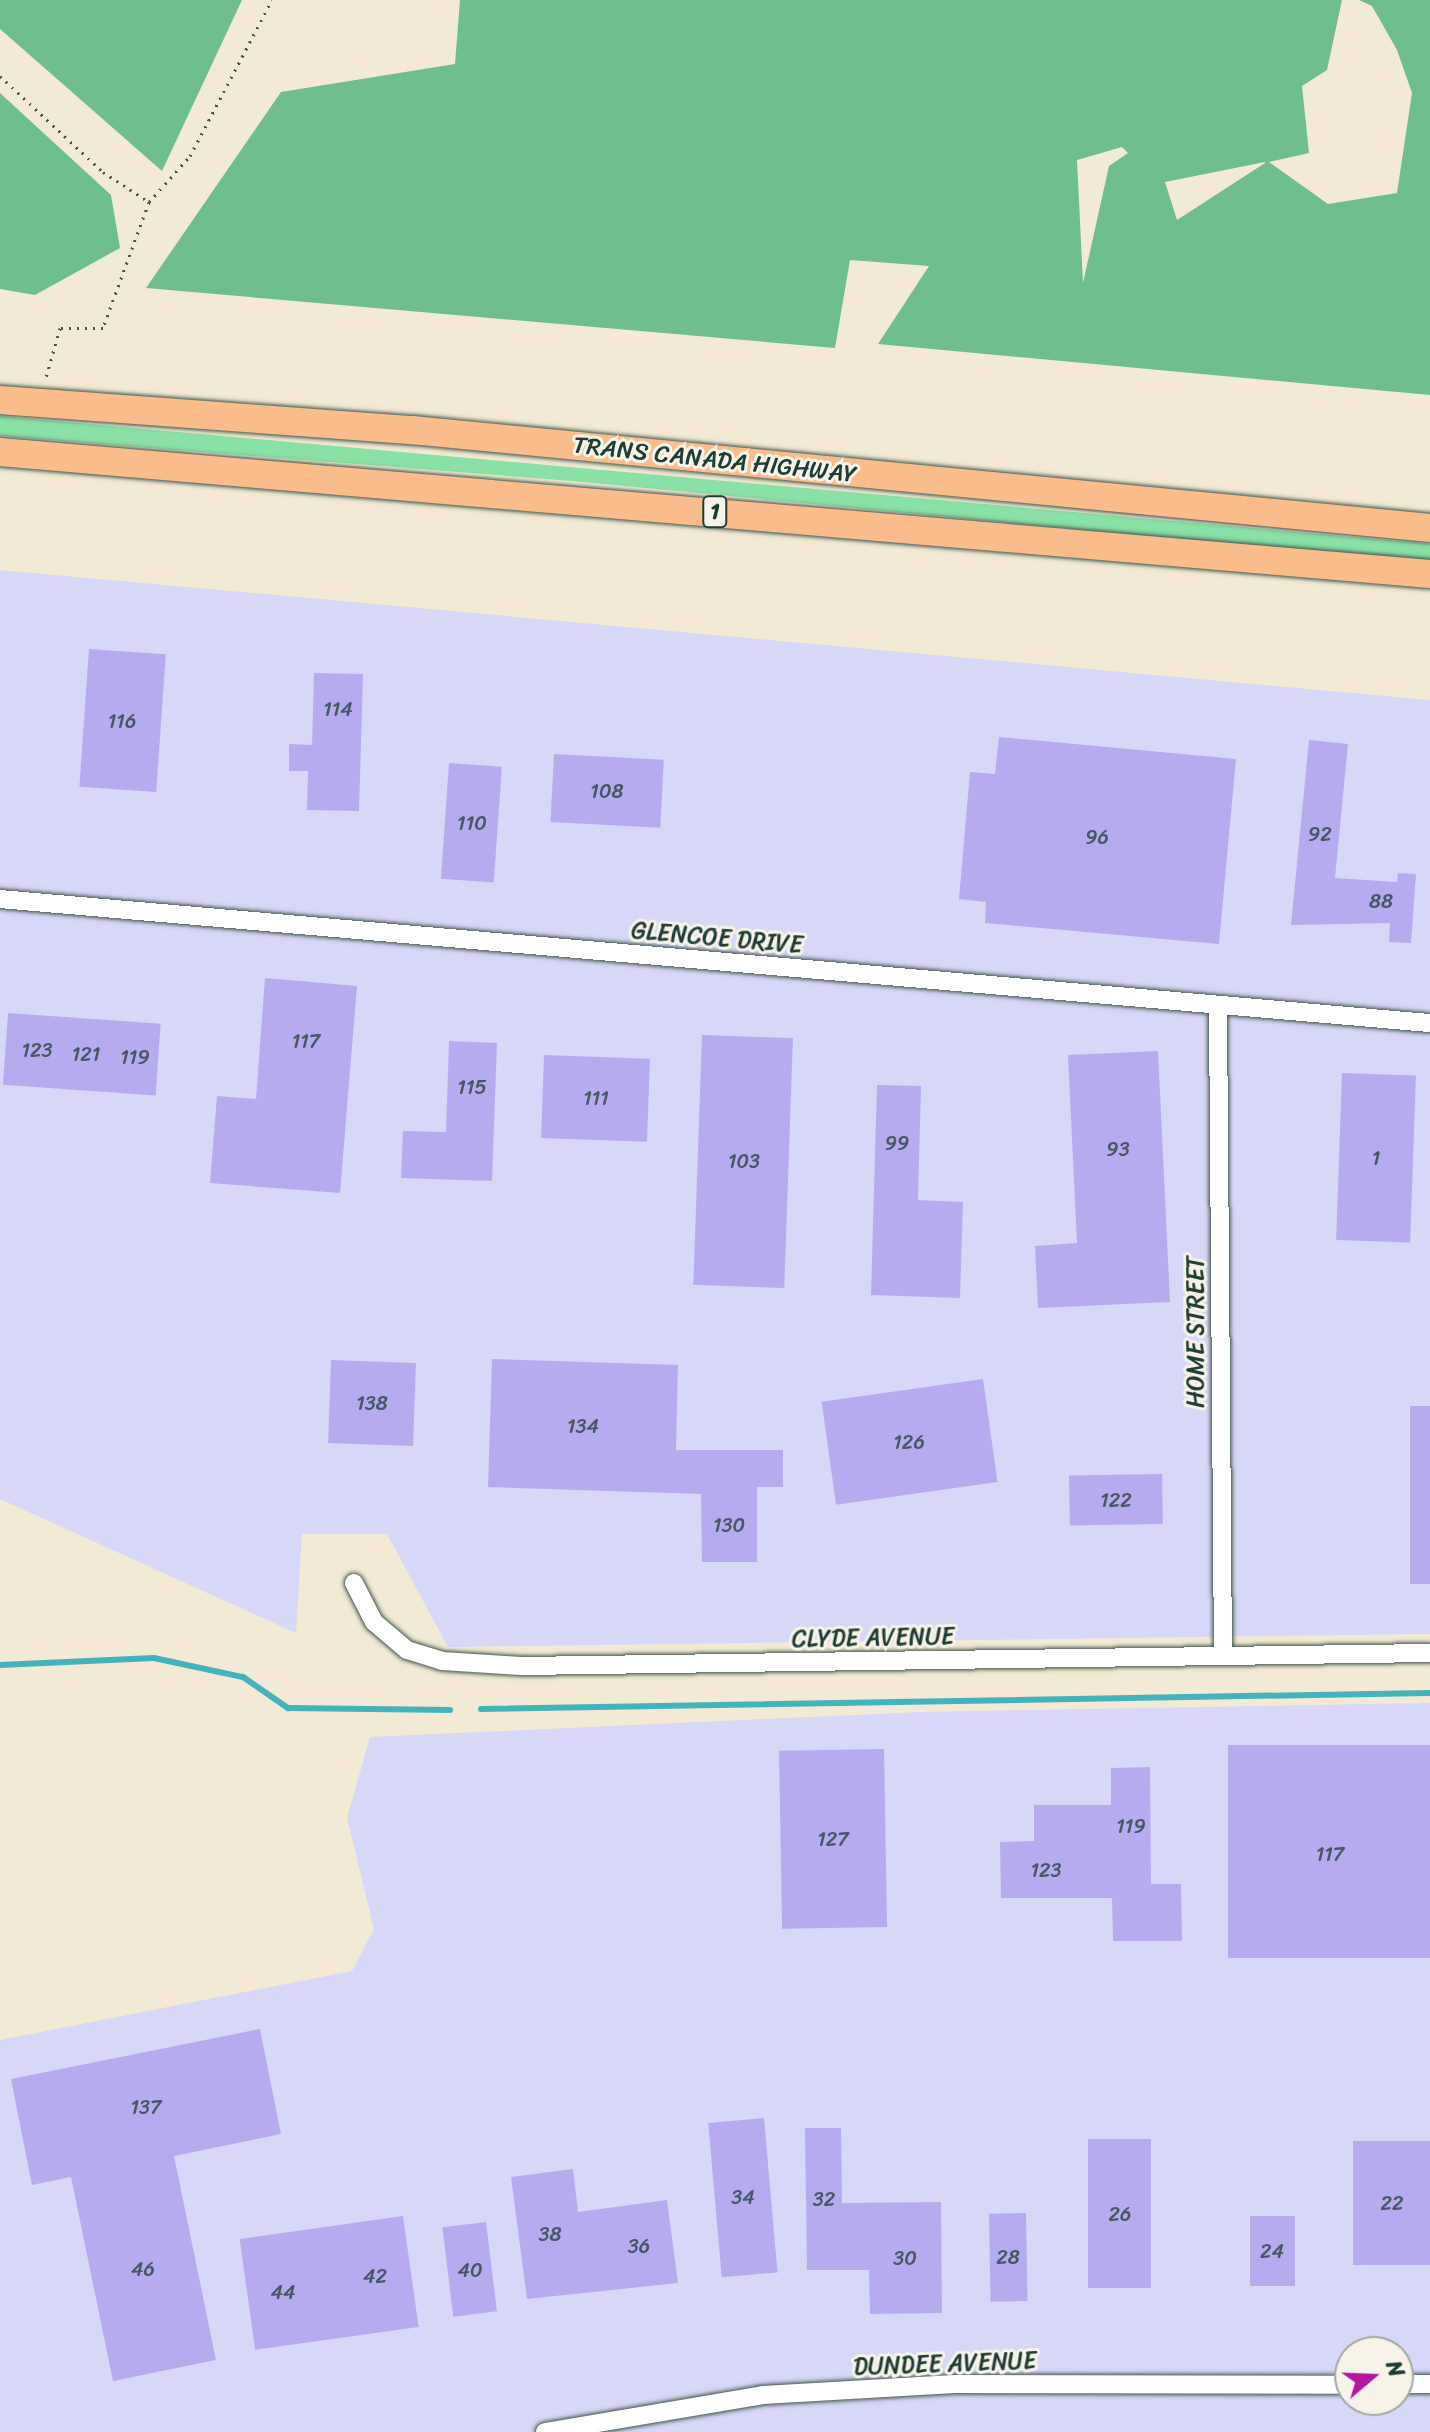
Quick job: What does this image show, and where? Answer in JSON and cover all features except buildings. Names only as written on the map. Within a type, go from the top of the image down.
[{"type":"highway","points":[[0,383],[328,414],[363,427]]},
{"type":"highway","name":"TRANS CANADA HIGHWAY","points":[[0,400],[363,427],[1430,528]]},
{"type":"highway","name":"TRANS CANADA HIGHWAY","points":[[0,452],[1430,574]]},
{"type":"street","name":"GLENCOE DRIVE","points":[[0,899],[1218,1009],[1430,1023]]},
{"type":"street","name":"HOME STREET","points":[[1218,1009],[1223,1655]]},
{"type":"street","name":"CLYDE AVENUE","points":[[354,1583],[394,1642],[456,1662],[623,1668],[1430,1653]]},
{"type":"street","name":"DUNDEE AVENUE","points":[[545,2432],[763,2395],[955,2384],[1334,2385]]},
{"type":"path","points":[[43,386],[60,328],[103,328],[149,202],[190,156],[272,0]]},
{"type":"path","points":[[0,76],[103,172],[149,202]]},
{"type":"shaded area","points":[[0,570],[1430,700],[1430,1634],[448,1647],[387,1534],[302,1534],[296,1633],[0,1499]]},
{"type":"shaded area","points":[[1430,1703],[1430,2432],[0,2432],[0,2040],[352,1971],[374,1929],[347,1818],[370,1737],[921,1712]]},
{"type":"green space","points":[[0,0],[242,0],[162,171],[0,29]]},
{"type":"green space","points":[[460,0],[1342,0],[1327,70],[1302,86],[1309,153],[1269,162],[1328,204],[1397,193],[1412,93],[1397,50],[1372,6],[1359,0],[1430,0],[1430,395],[878,344],[929,266],[850,260],[835,348],[146,288],[281,92],[455,64]],"holes":[[[1122,147],[1128,153],[1109,166],[1083,283],[1077,160]],[[1265,163],[1177,220],[1165,182]]]},
{"type":"green space","points":[[0,93],[111,195],[120,248],[35,295],[0,289]]},
{"type":"green space","points":[[0,416],[1430,544],[1430,563],[572,481],[0,436]]},
{"type":"waterway","points":[[0,1665],[154,1658],[243,1677],[288,1708],[450,1710]]},
{"type":"waterway","points":[[481,1709],[1430,1693]]}]
